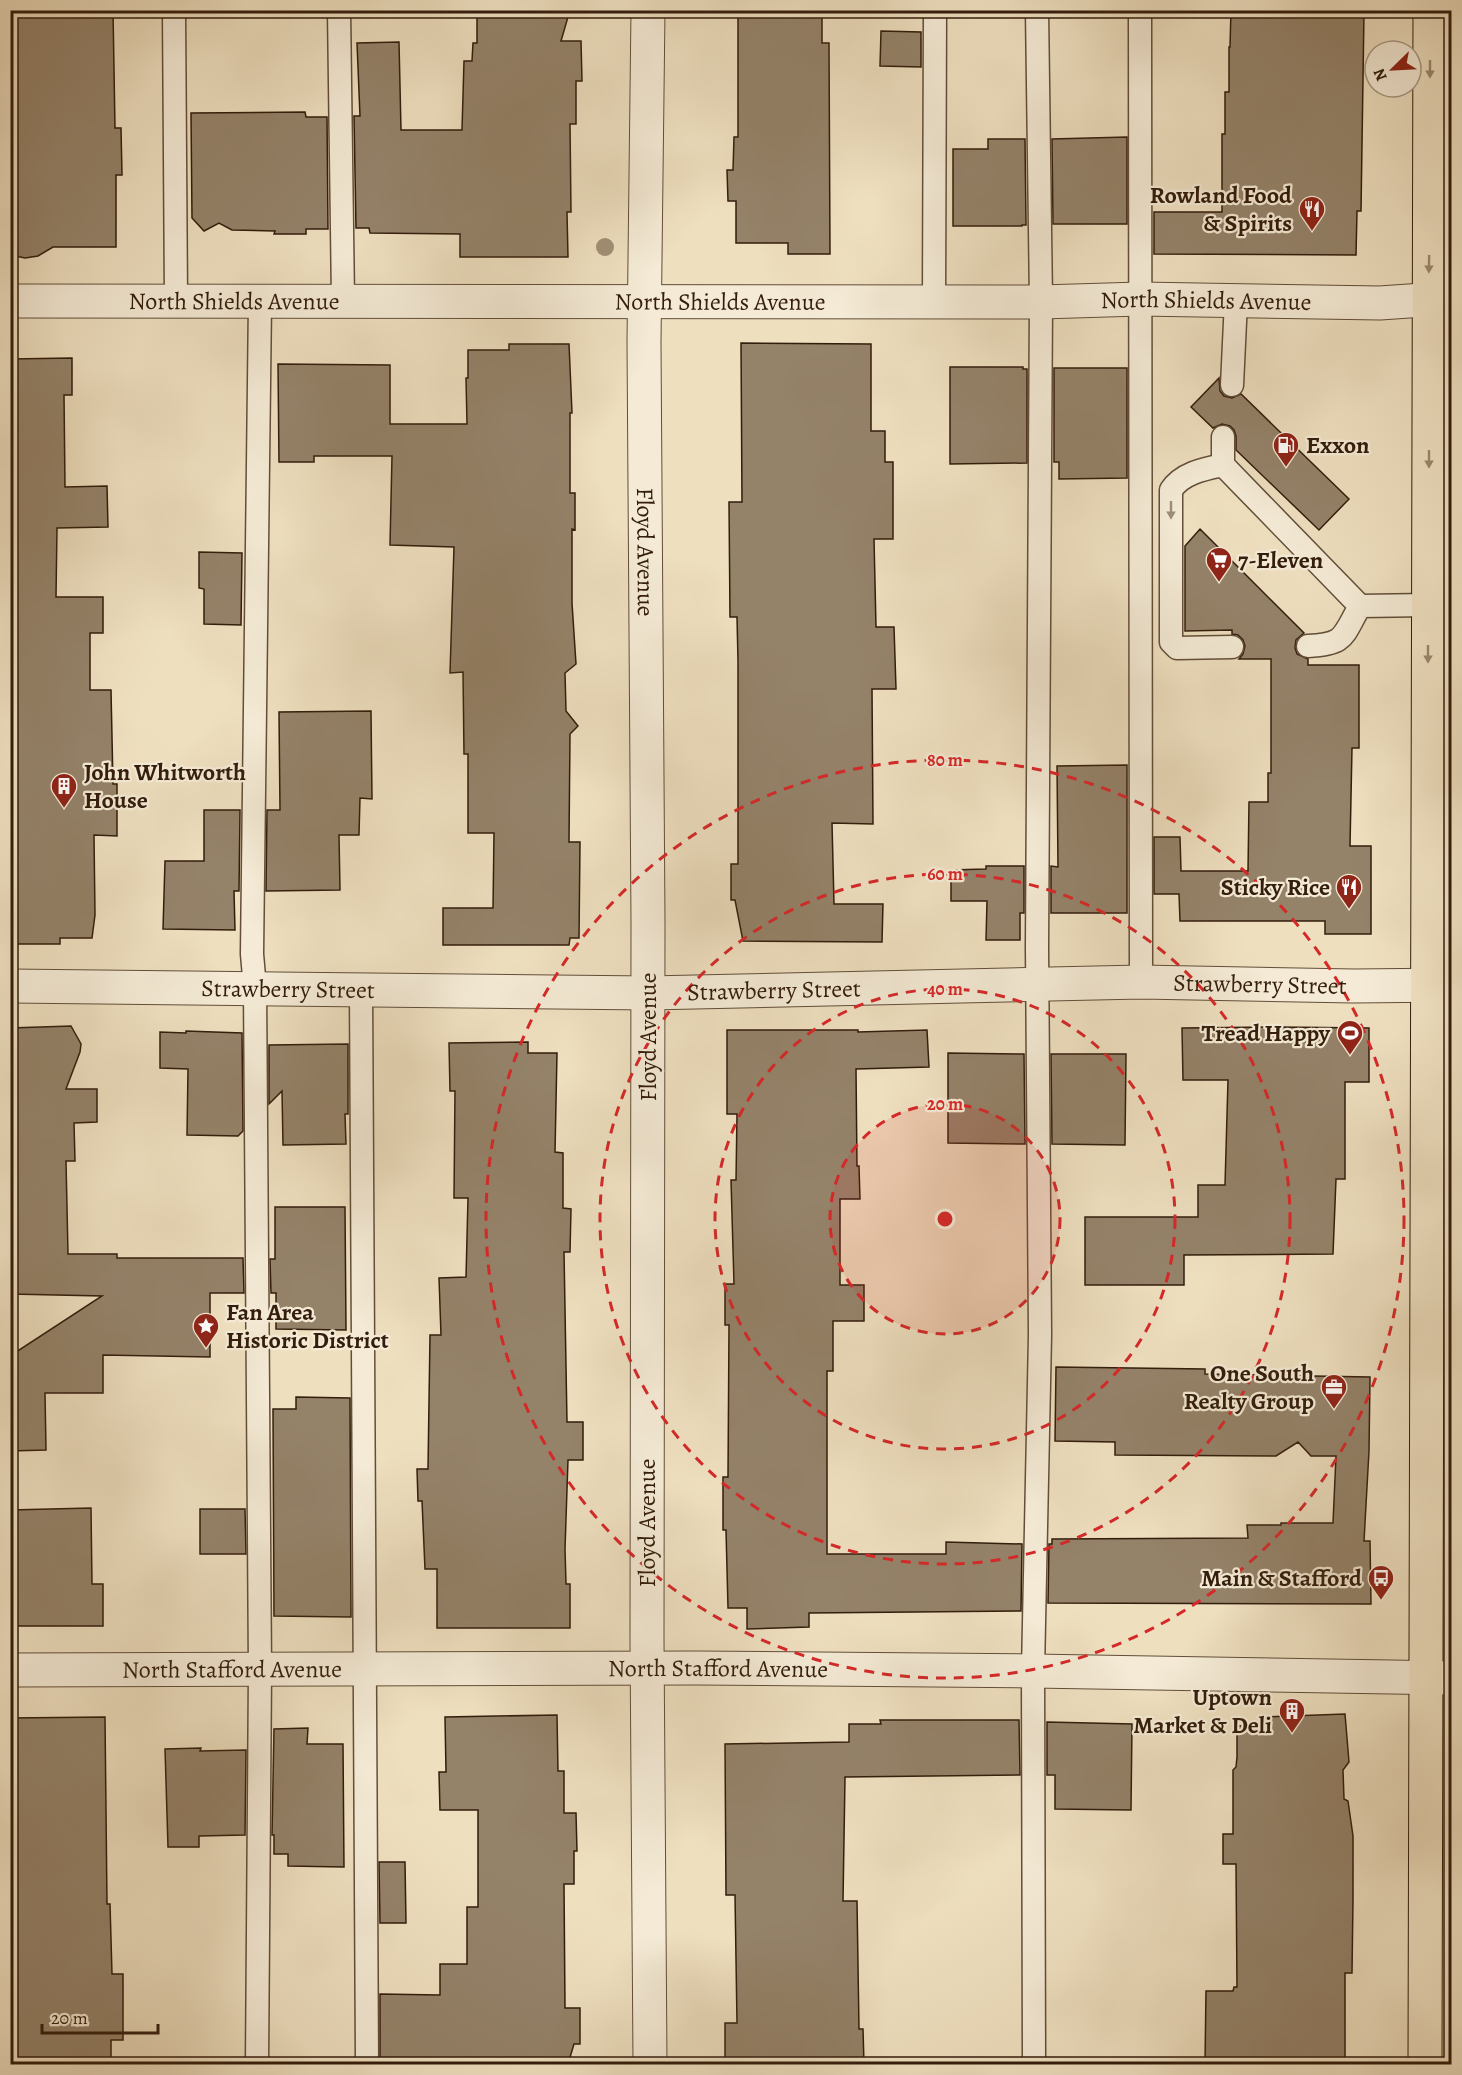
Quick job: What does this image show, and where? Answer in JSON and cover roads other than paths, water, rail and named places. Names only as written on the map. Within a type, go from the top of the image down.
[{"type":"main road","points":[[1425,2064],[1438,1678],[1439,985],[1429,604],[1440,298],[1430,10]]},
{"type":"street","name":"Floyd Avenue","points":[[648,10],[644,302],[649,993],[647,1668],[650,2064]]},
{"type":"street","name":"North Shields Avenue","points":[[10,301],[1041,302],[1140,299],[1380,303],[1440,298]]},
{"type":"street","name":"Strawberry Street","points":[[10,986],[649,993],[1141,982],[1354,986],[1439,985]]},
{"type":"street","name":"North Stafford Avenue","points":[[10,1670],[647,1668],[1033,1671],[1438,1678]]},
{"type":"lane","points":[[174,10],[176,301]]},
{"type":"lane","points":[[339,10],[343,301]]},
{"type":"lane","points":[[934,302],[935,10]]},
{"type":"lane","points":[[1034,2064],[1033,1671],[1040,1335],[1038,986],[1041,302],[1037,10]]},
{"type":"lane","points":[[1140,10],[1141,982]]},
{"type":"lane","points":[[257,2064],[260,1670],[255,988],[252,954],[260,301]]},
{"type":"lane","points":[[1232,385],[1236,301]]},
{"type":"lane","points":[[1223,437],[1223,465],[1360,606],[1429,604]]},
{"type":"lane","points":[[1223,465],[1177,480],[1171,490],[1171,642],[1176,648],[1232,647]]},
{"type":"lane","points":[[1308,646],[1330,645],[1341,639],[1360,606]]},
{"type":"lane","points":[[361,989],[367,2064]]},
{"type":"place","name":"Rowland Food & Spirits","points":[[1312,232]]},
{"type":"place","name":"Exxon","points":[[1286,468]]},
{"type":"place","name":"7-Eleven","points":[[1219,583]]},
{"type":"place","name":"John Whitworth House","points":[[64,809]]},
{"type":"place","name":"Sticky Rice","points":[[1349,910]]},
{"type":"place","name":"Tread Happy","points":[[1350,1056]]},
{"type":"place","name":"Fan Area Historic District","points":[[206,1349]]},
{"type":"place","name":"One South Realty Group","points":[[1334,1410]]},
{"type":"place","name":"Main & Stafford","points":[[1381,1601]]},
{"type":"place","name":"Uptown Market & Deli","points":[[1292,1734]]}]
